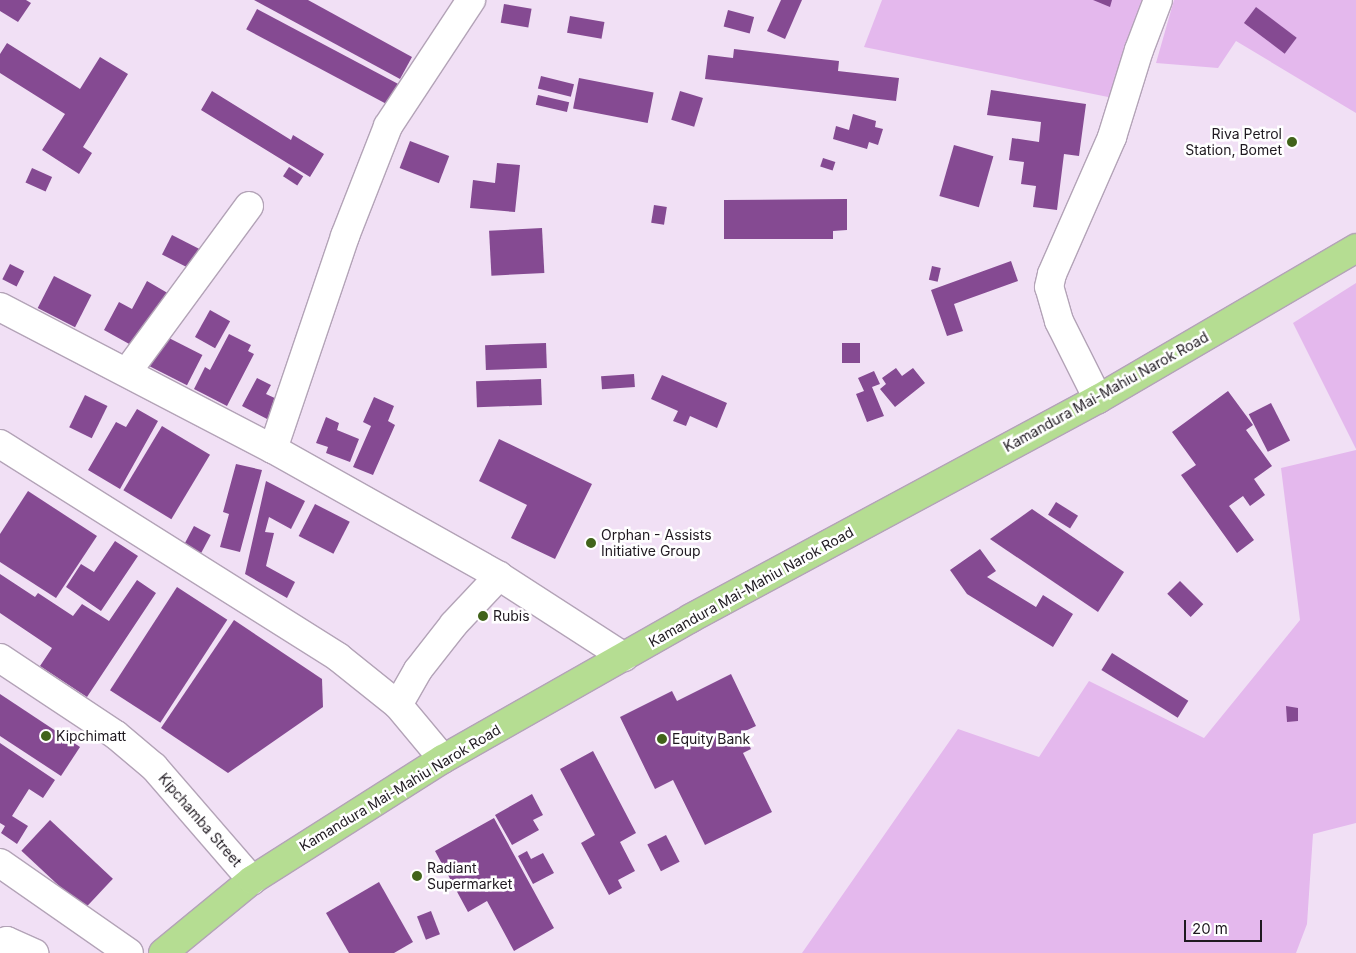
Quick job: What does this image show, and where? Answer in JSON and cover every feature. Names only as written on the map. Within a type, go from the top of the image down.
[{"type":"highway","name":"Kamandura Mai-Mahiu Narok Road","points":[[163,953],[252,880],[443,759],[624,657],[1098,399],[1356,248]]},
{"type":"street","points":[[273,449],[345,236],[388,126],[471,0]]},
{"type":"street","points":[[1098,399],[1059,321],[1050,287],[1052,274],[1112,137],[1139,50],[1158,0]]},
{"type":"street","points":[[127,372],[249,206]]},
{"type":"street","points":[[0,308],[273,449],[499,576],[624,657]]},
{"type":"street","points":[[0,444],[338,657],[398,705],[443,759]]},
{"type":"street","points":[[398,705],[418,670],[454,624],[499,576]]},
{"type":"street","name":"Kipchamba Street","points":[[0,658],[116,736],[154,768],[252,880]]},
{"type":"street","points":[[0,863],[129,953]]},
{"type":"street","points":[[0,943],[7,941],[34,953]]},
{"type":"shaded area","points":[[882,0],[1146,0],[1113,98],[864,47]]},
{"type":"shaded area","points":[[1174,0],[1356,0],[1356,113],[1236,41],[1218,68],[1156,63]]},
{"type":"shaded area","points":[[1356,283],[1356,449],[1293,323]]},
{"type":"shaded area","points":[[1356,450],[1356,823],[1313,834],[1307,924],[1296,953],[802,953],[958,729],[1039,757],[1089,681],[1204,738],[1300,620],[1281,468]]},
{"type":"building","points":[[0,0],[26,0],[31,3],[18,22],[0,11]]},
{"type":"building","points":[[254,0],[308,0],[412,57],[400,79]]},
{"type":"building","points":[[781,0],[802,0],[785,39],[767,31]]},
{"type":"building","points":[[1093,0],[1112,0],[1110,7]]},
{"type":"building","points":[[504,4],[532,9],[528,28],[501,23]]},
{"type":"building","points":[[1256,7],[1297,38],[1285,54],[1244,23]]},
{"type":"building","points":[[257,9],[398,84],[387,104],[246,29]]},
{"type":"building","points":[[728,10],[754,17],[750,33],[724,26]]},
{"type":"building","points":[[570,16],[604,22],[602,39],[567,33]]},
{"type":"building","points":[[7,43],[80,89],[100,57],[128,74],[83,147],[92,153],[79,174],[42,150],[65,114],[0,73],[0,54]]},
{"type":"building","points":[[734,49],[839,61],[838,71],[899,78],[896,101],[705,79],[708,55],[733,58]]},
{"type":"building","points":[[541,76],[574,84],[571,97],[538,89]]},
{"type":"building","points":[[579,78],[654,93],[648,123],[573,108]]},
{"type":"building","points":[[991,90],[1086,104],[1079,156],[1064,154],[1057,210],[1033,207],[1036,186],[1021,184],[1024,162],[1009,160],[1012,138],[1039,142],[1041,122],[987,115]]},
{"type":"building","points":[[212,91],[291,140],[293,135],[324,154],[310,177],[201,110]]},
{"type":"building","points":[[680,91],[703,98],[694,127],[671,120]]},
{"type":"building","points":[[538,95],[569,102],[567,112],[536,105]]},
{"type":"building","points":[[853,114],[876,121],[875,127],[883,129],[878,145],[869,142],[867,149],[833,139],[836,126],[849,130]]},
{"type":"building","points":[[410,141],[449,156],[439,183],[400,168]]},
{"type":"building","points":[[954,145],[993,156],[979,207],[939,196]]},
{"type":"building","points":[[823,158],[835,162],[833,171],[820,167]]},
{"type":"building","points":[[497,163],[520,165],[515,212],[470,208],[473,180],[495,183]]},
{"type":"building","points":[[289,167],[303,176],[297,185],[283,176]]},
{"type":"building","points":[[32,168],[52,177],[46,192],[25,183]]},
{"type":"building","points":[[847,199],[847,230],[833,231],[833,239],[724,239],[724,200]]},
{"type":"building","points":[[654,205],[667,207],[664,225],[651,223]]},
{"type":"building","points":[[542,228],[544,273],[491,276],[489,231]]},
{"type":"building","points":[[172,235],[201,250],[191,270],[162,255]]},
{"type":"building","points":[[1011,261],[1018,281],[954,304],[963,331],[947,336],[931,290]]},
{"type":"building","points":[[10,264],[24,271],[17,286],[2,279]]},
{"type":"building","points":[[932,266],[941,268],[938,282],[929,280]]},
{"type":"building","points":[[54,276],[91,295],[75,327],[38,308]]},
{"type":"building","points":[[147,281],[171,295],[140,350],[104,330],[119,302],[132,309]]},
{"type":"building","points":[[210,310],[230,321],[215,348],[195,337]]},
{"type":"building","points":[[229,334],[251,345],[248,351],[254,354],[227,406],[194,389],[205,367],[210,370]]},
{"type":"building","points":[[165,336],[202,355],[187,385],[150,366]]},
{"type":"building","points":[[546,343],[547,368],[486,370],[485,345]]},
{"type":"building","points":[[842,343],[860,343],[860,363],[842,363]]},
{"type":"building","points":[[896,368],[902,376],[913,368],[925,383],[895,407],[880,389],[886,384],[882,378]]},
{"type":"building","points":[[874,371],[880,384],[872,387],[884,416],[867,422],[856,394],[864,391],[858,378]]},
{"type":"building","points":[[634,374],[635,387],[602,389],[601,376]]},
{"type":"building","points":[[662,375],[727,403],[717,428],[690,416],[686,426],[673,421],[678,411],[651,399]]},
{"type":"building","points":[[257,378],[271,385],[266,394],[279,400],[269,420],[242,406]]},
{"type":"building","points":[[541,379],[542,405],[477,407],[476,381]]},
{"type":"building","points":[[1228,391],[1253,425],[1246,430],[1272,466],[1254,479],[1265,495],[1250,506],[1243,496],[1229,506],[1254,540],[1237,553],[1181,475],[1196,465],[1172,432]]},
{"type":"building","points":[[85,395],[107,406],[92,438],[69,427]]},
{"type":"building","points":[[374,397],[394,406],[388,421],[395,425],[373,475],[353,467],[371,426],[363,422]]},
{"type":"building","points":[[1271,403],[1290,440],[1268,452],[1249,414]]},
{"type":"building","points":[[137,409],[158,421],[120,489],[88,470],[116,422],[126,427]]},
{"type":"building","points":[[326,417],[339,423],[337,430],[359,439],[350,462],[326,453],[328,447],[316,443]]},
{"type":"building","points":[[162,426],[210,455],[171,519],[123,490]]},
{"type":"building","points":[[499,439],[592,484],[555,559],[511,538],[527,505],[479,481]]},
{"type":"building","points":[[236,464],[262,470],[240,552],[220,547],[229,514],[223,512]]},
{"type":"building","points":[[266,481],[305,501],[291,529],[269,517],[265,532],[274,533],[266,566],[295,582],[287,598],[245,574]]},
{"type":"building","points":[[28,491],[97,536],[56,598],[0,562],[0,534]]},
{"type":"building","points":[[1056,502],[1078,516],[1070,528],[1048,515]]},
{"type":"building","points":[[315,504],[350,522],[333,554],[299,536]]},
{"type":"building","points":[[1032,509],[1124,572],[1098,612],[990,539]]},
{"type":"building","points":[[194,526],[211,535],[201,553],[184,545]]},
{"type":"building","points":[[115,541],[138,556],[101,611],[66,587],[81,564],[94,572]]},
{"type":"building","points":[[980,549],[996,571],[987,577],[1036,607],[1043,595],[1073,614],[1053,647],[967,594],[950,570]]},
{"type":"building","points":[[0,574],[35,597],[38,593],[73,616],[82,604],[109,621],[137,580],[156,593],[87,697],[40,666],[52,648],[0,613]]},
{"type":"building","points":[[1180,581],[1203,604],[1191,617],[1167,594]]},
{"type":"building","points":[[177,587],[227,620],[160,723],[110,690]]},
{"type":"building","points":[[234,620],[322,679],[323,707],[228,773],[161,728]]},
{"type":"building","points":[[1112,653],[1188,701],[1178,718],[1101,670]]},
{"type":"building","points":[[731,674],[756,726],[743,732],[751,749],[743,753],[772,812],[705,845],[673,780],[655,789],[620,717],[672,691],[677,701]]},
{"type":"building","points":[[0,694],[80,747],[61,776],[0,736]]},
{"type":"building","points":[[1286,706],[1298,708],[1298,721],[1287,722]]},
{"type":"building","points":[[0,743],[55,780],[43,798],[29,789],[12,816],[28,826],[17,844],[1,833],[5,826],[0,823]]},
{"type":"building","points":[[593,751],[636,833],[620,842],[635,871],[618,880],[622,888],[609,895],[581,843],[595,835],[560,769]]},
{"type":"building","points":[[532,794],[543,815],[533,820],[539,830],[512,845],[495,815]]},
{"type":"building","points":[[494,818],[554,928],[514,951],[487,901],[468,912],[435,851]]},
{"type":"building","points":[[50,820],[113,879],[84,909],[21,851]]},
{"type":"building","points":[[666,835],[680,862],[661,871],[647,845]]},
{"type":"building","points":[[527,851],[531,859],[543,853],[554,873],[533,884],[518,856]]},
{"type":"building","points":[[379,882],[413,942],[394,953],[349,953],[326,913]]},
{"type":"building","points":[[431,911],[440,934],[426,940],[417,916]]},
{"type":"place","name":"Riva Petrol Station, Bomet","points":[[1292,142]]},
{"type":"place","name":"Orphan - Assists Initiative Group","points":[[591,543]]},
{"type":"place","name":"Rubis","points":[[483,616]]},
{"type":"place","name":"Kipchimatt","points":[[46,736]]},
{"type":"place","name":"Equity Bank","points":[[662,739]]},
{"type":"place","name":"Radiant Supermarket","points":[[417,876]]}]
